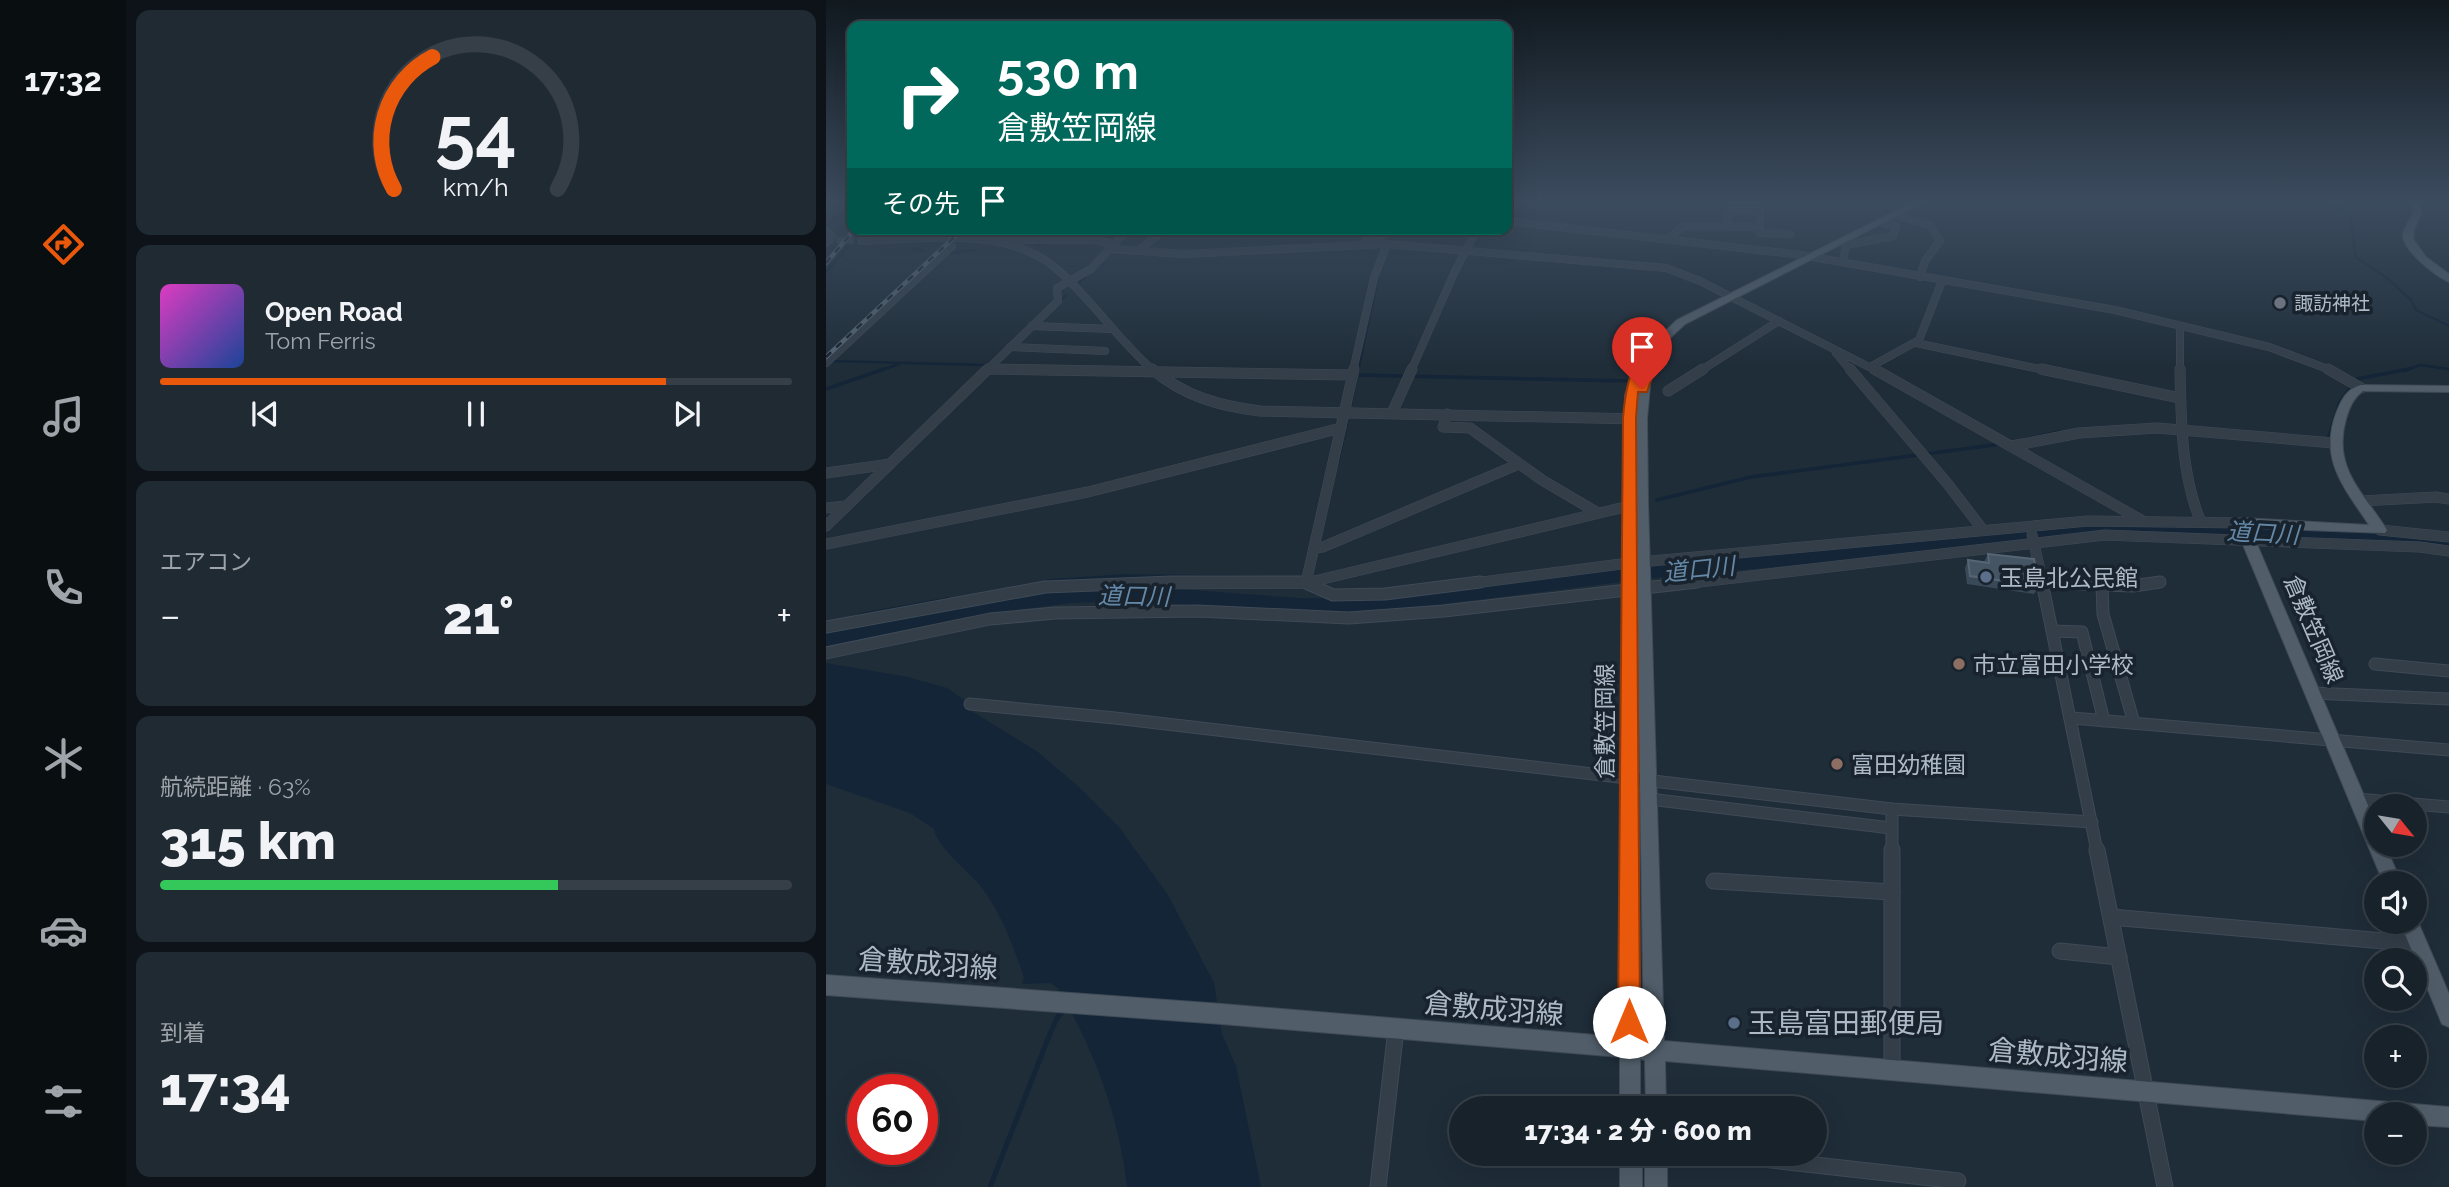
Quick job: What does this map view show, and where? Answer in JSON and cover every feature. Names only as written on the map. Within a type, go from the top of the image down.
[{"type":"main road","name":"倉敷笠岡線","points":[[1636,563],[1629,506],[1635,419],[1644,381],[1658,342],[1681,322],[1809,256]]},
{"type":"main road","points":[[2421,256],[2448,279]]},
{"type":"main road","points":[[2380,530],[2343,474],[2334,443],[2335,432],[2350,395],[2356,384],[2449,389]]},
{"type":"main road","name":"倉敷笠岡線","points":[[1630,1096],[1629,1049],[1639,780],[1635,419]]},
{"type":"main road","points":[[2245,531],[2380,530]]},
{"type":"main road","name":"倉敷笠岡線","points":[[2245,531],[2387,871]]},
{"type":"main road","name":"倉敷笠岡線","points":[[1639,780],[1648,799],[1656,1096]]},
{"type":"main road","points":[[2414,934],[2449,1017]]},
{"type":"main road","name":"倉敷成羽線","points":[[826,985],[1223,1014],[2449,1117]]},
{"type":"main road","points":[[1631,1166],[1631,1187]]},
{"type":"main road","points":[[1656,1166],[1656,1187]]},
{"type":"street","points":[[828,361],[941,256]]},
{"type":"street","points":[[1025,256],[1054,266]]},
{"type":"street","points":[[1038,256],[1054,266],[1154,372],[1179,391],[1219,405],[1260,411],[1635,419]]},
{"type":"street","points":[[1050,256],[1054,259],[1054,266]]},
{"type":"street","points":[[826,526],[1034,326],[1058,300],[1055,293],[1057,288],[1091,269],[1103,256]]},
{"type":"street","points":[[1306,581],[1317,548],[1374,278],[1382,256]]},
{"type":"street","points":[[1392,413],[1463,256]]},
{"type":"street","points":[[1545,256],[1658,267],[1687,275],[1832,349],[1872,366],[2143,521]]},
{"type":"street","points":[[1813,256],[2115,310],[2180,328],[2269,347],[2336,372],[2356,384]]},
{"type":"street","points":[[1843,261],[1844,256]]},
{"type":"street","points":[[1920,276],[1928,256]]},
{"type":"street","points":[[1916,343],[1942,281]]},
{"type":"street","points":[[1668,391],[1779,321]]},
{"type":"street","points":[[1034,326],[1112,329]]},
{"type":"street","points":[[2180,328],[2182,429],[2193,507],[2201,522]]},
{"type":"street","points":[[1872,366],[1916,343],[2180,398]]},
{"type":"street","points":[[1013,347],[1105,351]]},
{"type":"street","points":[[1832,349],[1923,454],[1983,530]]},
{"type":"street","points":[[992,369],[1353,375]]},
{"type":"street","points":[[1447,414],[1444,427],[1470,428],[1521,465],[1602,512]]},
{"type":"street","points":[[826,544],[1088,492],[1341,427]]},
{"type":"street","points":[[2012,446],[2079,433],[2147,428],[2334,443]]},
{"type":"street","points":[[826,473],[890,464]]},
{"type":"street","points":[[1317,548],[1521,465]]},
{"type":"street","points":[[2361,501],[2436,497],[2449,499]]},
{"type":"street","points":[[826,508],[846,506]]},
{"type":"street","points":[[826,627],[1045,587],[1171,582],[1306,581],[1629,506]]},
{"type":"street","points":[[1306,581],[1333,595],[1385,594],[1636,563],[2088,521],[2201,522],[2245,531],[2449,551]]},
{"type":"street","points":[[2030,527],[2072,718],[2119,957],[2150,1092],[2165,1187]]},
{"type":"street","points":[[2380,530],[2449,537]]},
{"type":"street","points":[[826,653],[990,618],[1042,614],[1197,611],[1349,618],[1444,611],[2034,541],[2105,535],[2245,531]]},
{"type":"street","points":[[2042,582],[2102,585],[2160,582]]},
{"type":"street","points":[[2102,585],[2104,614],[2133,723]]},
{"type":"street","points":[[2053,631],[2081,632],[2104,721]]},
{"type":"street","points":[[2375,664],[2449,671]]},
{"type":"street","points":[[2312,693],[2449,699]]},
{"type":"street","points":[[970,704],[1469,758],[1892,808],[2092,822]]},
{"type":"street","points":[[2072,718],[2449,750]]},
{"type":"street","points":[[1648,799],[1891,828]]},
{"type":"street","points":[[2357,799],[2449,807]]},
{"type":"street","points":[[1892,808],[1892,1071]]},
{"type":"street","points":[[1714,881],[1892,892]]},
{"type":"street","points":[[2111,917],[2418,944]]},
{"type":"street","points":[[2060,951],[2119,957]]},
{"type":"street","points":[[1378,1187],[1396,1029]]},
{"type":"street","points":[[1824,1166],[1958,1181]]},
{"type":"water","points":[[826,663],[908,677],[947,688],[970,704],[970,710],[1038,752],[1119,827],[1168,895],[1214,983],[1222,1034],[1236,1066],[1261,1187],[1127,1187],[1118,1134],[1103,1084],[1083,1035],[1058,988],[1050,983],[1022,984],[1024,978],[996,909],[982,888],[941,844],[934,829],[910,813],[826,784]]},
{"type":"building","points":[[1988,554],[2034,559],[2039,586],[1970,576],[1968,560],[1989,563]]},
{"type":"waterway","points":[[826,272],[840,256]]},
{"type":"waterway","points":[[2356,256],[2388,279],[2411,300],[2416,310],[2449,326]]},
{"type":"waterway","points":[[1080,282],[1089,273]]},
{"type":"waterway","points":[[1358,371],[1379,273]]},
{"type":"waterway","points":[[1059,302],[1066,295]]},
{"type":"waterway","points":[[829,361],[985,365]]},
{"type":"waterway","points":[[879,371],[899,364]]},
{"type":"waterway","points":[[2404,371],[2420,365],[2449,369]]},
{"type":"waterway","points":[[826,389],[884,369]]},
{"type":"waterway","points":[[1351,403],[1358,369]]},
{"type":"waterway","points":[[2328,439],[2340,402],[2357,379],[2409,369]]},
{"type":"waterway","points":[[1357,375],[1630,381]]},
{"type":"waterway","points":[[1338,461],[1347,421]]},
{"type":"waterway","points":[[2026,439],[2059,432]]},
{"type":"waterway","points":[[1657,500],[1751,477],[2001,444]]},
{"type":"waterway","name":"道口川","points":[[826,639],[965,609],[1035,599],[1138,594],[1298,606],[1362,606],[1653,571],[2004,539],[2059,530],[2230,531],[2449,544]]},
{"type":"waterway","points":[[1048,581],[1122,576],[1257,577]]},
{"type":"waterway","points":[[859,615],[948,599]]},
{"type":"waterway","points":[[990,1187],[1049,1036],[1057,1018],[1065,1009]]},
{"type":"railway","points":[[826,263],[832,256]]},
{"type":"railway","points":[[826,357],[934,256]]},
{"type":"place","name":"諏訪神社","points":[[2280,303]]},
{"type":"place","name":"玉島北公民館","points":[[1986,577]]},
{"type":"place","name":"市立富田小学校","points":[[1959,664]]},
{"type":"place","name":"富田幼稚園","points":[[1837,764]]},
{"type":"place","name":"玉島富田郵便局","points":[[1734,1023]]},
{"type":"route","points":[[1629,1022],[1630,418],[1631,395],[1638,372],[1646,355],[1658,342],[1642,389]]}]
